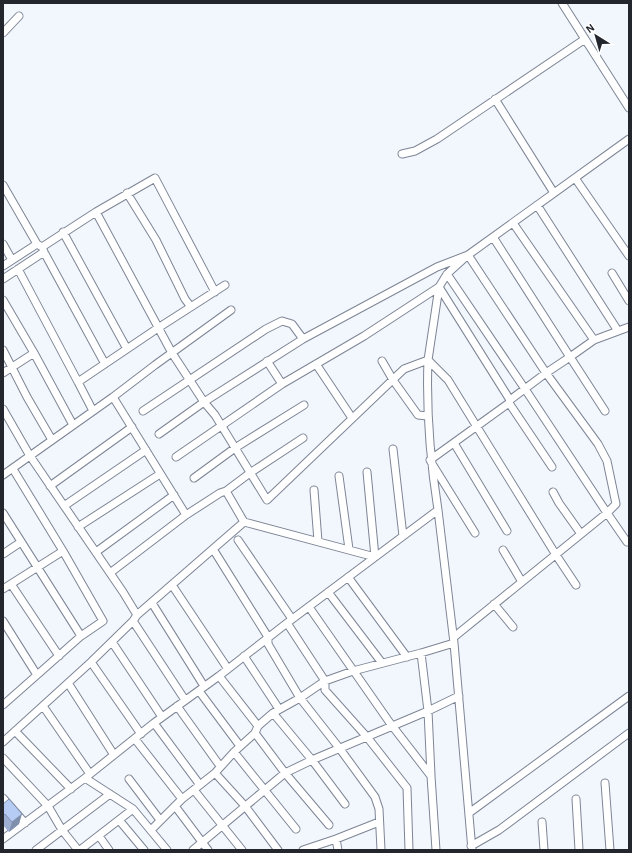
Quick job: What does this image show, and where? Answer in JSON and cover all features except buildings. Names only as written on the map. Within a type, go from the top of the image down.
[{"type":"street","points":[[562,3],[629,108]]},
{"type":"street","points":[[3,34],[19,16]]},
{"type":"street","points":[[402,154],[415,151],[437,138],[585,39]]},
{"type":"street","points":[[495,99],[554,193]]},
{"type":"street","points":[[629,139],[468,255],[447,274],[439,287],[428,360],[427,416],[430,460],[438,510],[460,696],[472,848],[499,830],[629,733]]},
{"type":"street","points":[[3,279],[18,269],[41,248],[63,232],[127,193],[155,178],[215,292]]},
{"type":"street","points":[[575,178],[629,256]]},
{"type":"street","points":[[3,185],[41,248],[105,364]]},
{"type":"street","points":[[127,193],[156,240],[185,299],[191,307]]},
{"type":"street","points":[[537,205],[618,331]]},
{"type":"street","points":[[96,212],[172,353],[204,402],[215,415],[220,426],[267,500],[404,369],[428,360]]},
{"type":"street","points":[[513,223],[594,340]]},
{"type":"street","points":[[63,232],[127,349]]},
{"type":"street","points":[[493,237],[605,411]]},
{"type":"street","points":[[3,244],[12,260]]},
{"type":"street","points":[[3,266],[12,260],[41,248]]},
{"type":"street","points":[[159,434],[204,402],[303,339],[438,267],[468,255]]},
{"type":"street","points":[[151,830],[182,799],[216,773],[220,766],[276,711],[300,698],[325,681],[353,671],[421,654],[454,640],[494,604],[556,555],[616,504],[607,461],[598,444],[546,372],[468,255]]},
{"type":"street","points":[[18,269],[93,411]]},
{"type":"street","points":[[612,273],[629,301]]},
{"type":"street","points":[[447,274],[627,542]]},
{"type":"street","points":[[78,382],[225,285]]},
{"type":"street","points":[[176,457],[282,384],[364,336],[439,287]]},
{"type":"street","points":[[439,287],[509,401],[552,466]]},
{"type":"street","points":[[3,300],[73,424]]},
{"type":"street","points":[[3,475],[113,397],[231,310]]},
{"type":"street","points":[[143,411],[266,329],[282,321],[292,324],[303,339]]},
{"type":"street","points":[[430,460],[477,426],[546,372],[594,340],[629,327]]},
{"type":"street","points":[[3,350],[27,397],[52,440]]},
{"type":"street","points":[[3,373],[34,353]]},
{"type":"street","points":[[428,360],[448,380],[576,585]]},
{"type":"street","points":[[267,361],[282,384]]},
{"type":"street","points":[[382,361],[393,380],[418,415],[427,416]]},
{"type":"street","points":[[316,364],[352,418]]},
{"type":"street","points":[[113,397],[186,515]]},
{"type":"street","points":[[194,478],[235,448],[304,405]]},
{"type":"street","points":[[3,409],[30,456],[110,573],[135,618],[185,700]]},
{"type":"street","points":[[50,486],[132,427]]},
{"type":"street","points":[[110,573],[186,515],[220,493],[226,491],[250,472],[303,438]]},
{"type":"street","points":[[454,443],[507,531]]},
{"type":"street","points":[[393,449],[403,536]]},
{"type":"street","points":[[64,506],[146,450]]},
{"type":"street","points":[[430,460],[475,533]]},
{"type":"street","points":[[3,705],[81,636],[103,620],[63,551],[12,469]]},
{"type":"street","points":[[367,472],[375,556]]},
{"type":"street","points":[[78,527],[160,474]]},
{"type":"street","points":[[339,476],[349,549]]},
{"type":"street","points":[[314,490],[318,541]]},
{"type":"street","points":[[226,491],[244,522],[375,556]]},
{"type":"street","points":[[554,492],[559,503],[581,534]]},
{"type":"street","points":[[96,552],[174,495]]},
{"type":"street","points":[[3,838],[88,776],[154,723],[219,676],[268,637],[438,510]]},
{"type":"street","points":[[4,515],[81,636]]},
{"type":"street","points":[[3,742],[91,662],[135,618],[244,522]]},
{"type":"street","points":[[238,540],[290,621],[325,681],[325,690],[367,737],[407,788],[409,850]]},
{"type":"street","points":[[3,554],[21,542]]},
{"type":"street","points":[[213,549],[268,637],[268,644],[300,698],[340,748],[375,797],[379,809],[378,822],[381,850]]},
{"type":"street","points":[[503,550],[522,582]]},
{"type":"street","points":[[3,589],[63,551]]},
{"type":"street","points":[[348,577],[407,657]]},
{"type":"street","points":[[11,584],[59,656]]},
{"type":"street","points":[[172,585],[228,669]]},
{"type":"street","points":[[328,592],[382,663]]},
{"type":"street","points":[[152,603],[202,688],[240,746]]},
{"type":"street","points":[[494,604],[513,627]]},
{"type":"street","points":[[309,607],[392,726],[431,776]]},
{"type":"street","points":[[3,621],[37,675]]},
{"type":"street","points":[[112,642],[162,717]]},
{"type":"street","points":[[421,654],[428,712],[436,850]]},
{"type":"street","points":[[244,656],[276,711],[344,804]]},
{"type":"street","points":[[91,662],[138,736],[182,799]]},
{"type":"street","points":[[219,676],[285,773],[329,826]]},
{"type":"street","points":[[68,683],[114,755]]},
{"type":"street","points":[[192,850],[285,773],[340,748],[428,712],[460,696]]},
{"type":"street","points":[[469,813],[629,696]]},
{"type":"street","points":[[43,706],[88,776],[110,794],[133,809],[167,850]]},
{"type":"street","points":[[177,706],[220,766]]},
{"type":"street","points":[[154,723],[222,826],[242,850]]},
{"type":"street","points":[[15,731],[70,789]]},
{"type":"street","points":[[234,752],[296,829]]},
{"type":"street","points":[[3,758],[48,806],[62,830],[79,850],[133,809]]},
{"type":"street","points":[[216,773],[245,806],[277,850]]},
{"type":"street","points":[[129,780],[160,820]]},
{"type":"street","points":[[605,783],[610,850]]},
{"type":"street","points":[[36,850],[110,794]]},
{"type":"street","points":[[3,798],[25,823]]},
{"type":"street","points":[[576,799],[579,850]]},
{"type":"street","points":[[175,806],[208,850]]},
{"type":"street","points":[[119,820],[144,850]]},
{"type":"street","points":[[303,850],[336,839],[378,822]]},
{"type":"street","points":[[542,822],[544,850]]},
{"type":"street","points":[[99,836],[109,850]]},
{"type":"street","points":[[336,839],[338,850]]}]
